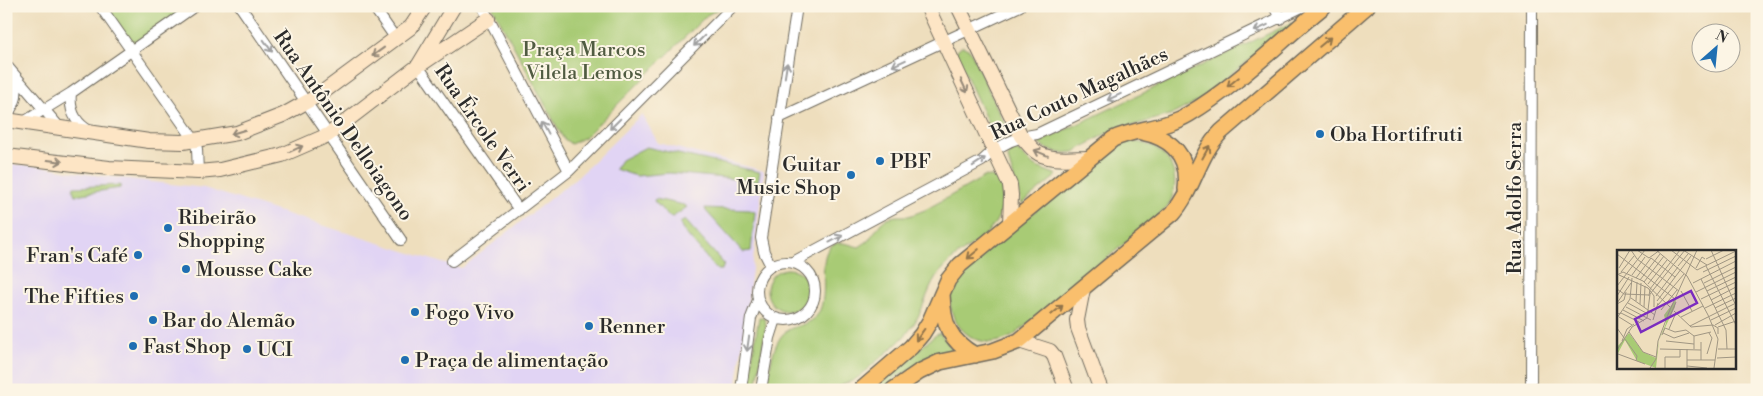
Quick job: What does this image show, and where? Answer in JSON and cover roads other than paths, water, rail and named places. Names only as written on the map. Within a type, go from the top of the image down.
[{"type":"main road","points":[[861,390],[911,347],[930,321],[942,292],[954,271],[1010,223],[1113,139],[1162,126],[1188,115],[1214,97],[1324,6]]},
{"type":"main road","points":[[893,390],[919,372],[940,362],[993,351],[1019,341],[1164,222],[1185,196],[1203,156],[1214,138],[1367,6]]},
{"type":"main road","points":[[1140,131],[1162,138],[1179,154],[1186,175],[1185,196]]},
{"type":"main road","points":[[942,292],[945,320],[948,329],[960,344],[975,354]]},
{"type":"street","points":[[100,6],[194,141],[197,150],[198,172]]},
{"type":"street","points":[[22,123],[71,93],[195,6]]},
{"type":"street","name":"Rua Antônio Delloiagono","points":[[240,6],[401,240]]},
{"type":"street","points":[[373,6],[396,39]]},
{"type":"street","points":[[6,120],[148,141],[194,141],[237,133],[283,115],[307,102],[396,39],[410,27],[425,6]]},
{"type":"street","points":[[418,66],[454,6]]},
{"type":"street","points":[[452,261],[569,171],[733,6]]},
{"type":"street","points":[[771,266],[764,252],[761,238],[797,6]]},
{"type":"street","points":[[927,6],[1010,185],[1010,223]]},
{"type":"street","points":[[958,6],[1021,136],[1041,155],[1089,158]]},
{"type":"street","points":[[779,118],[1020,6]]},
{"type":"street","points":[[1274,6],[1280,19]]},
{"type":"street","name":"Rua Couto Magalhães","points":[[792,262],[982,161],[994,150],[1021,136],[1037,134],[1304,6]]},
{"type":"street","name":"Rua Adolfo Serra","points":[[1531,390],[1532,6]]},
{"type":"street","points":[[6,156],[109,168],[198,172],[220,170],[282,155],[328,135],[485,12],[569,171]]},
{"type":"street","points":[[6,65],[60,128]]},
{"type":"street","name":"Rua Ércole Verri","points":[[418,66],[519,210]]},
{"type":"street","points":[[6,115],[16,101],[17,84],[14,76]]},
{"type":"street","points":[[71,93],[71,108],[77,121],[82,126],[96,133]]},
{"type":"street","points":[[785,261],[792,262],[802,266],[814,280],[815,299],[811,308],[804,315],[795,319],[776,319],[762,308],[758,300],[759,280],[771,266],[785,261]]},
{"type":"street","points":[[1083,289],[1078,328],[1101,390]]},
{"type":"street","points":[[741,390],[752,318],[758,300]]},
{"type":"street","points":[[762,390],[770,338],[776,319]]},
{"type":"street","points":[[1019,341],[1050,351],[1054,356],[1068,390]]},
{"type":"place","name":"Oba Hortifruti","points":[[1320,134]]},
{"type":"place","name":"PBF","points":[[880,161]]},
{"type":"place","name":"Guitar Music Shop","points":[[851,175]]},
{"type":"place","name":"Ribeirão Shopping","points":[[168,228]]},
{"type":"place","name":"Fran's Café","points":[[138,255]]},
{"type":"place","name":"Mousse Cake","points":[[186,269]]},
{"type":"place","name":"The Fifties","points":[[134,296]]},
{"type":"place","name":"Fogo Vivo","points":[[415,312]]},
{"type":"place","name":"Bar do Alemão","points":[[153,320]]},
{"type":"place","name":"Renner","points":[[589,326]]},
{"type":"place","name":"Fast Shop","points":[[133,346]]},
{"type":"place","name":"UCI","points":[[247,349]]},
{"type":"place","name":"Praça de alimentação","points":[[405,360]]},
{"type":"park label","name":"Praça Marcos Vilela Lemos","points":[[584,60]]}]
